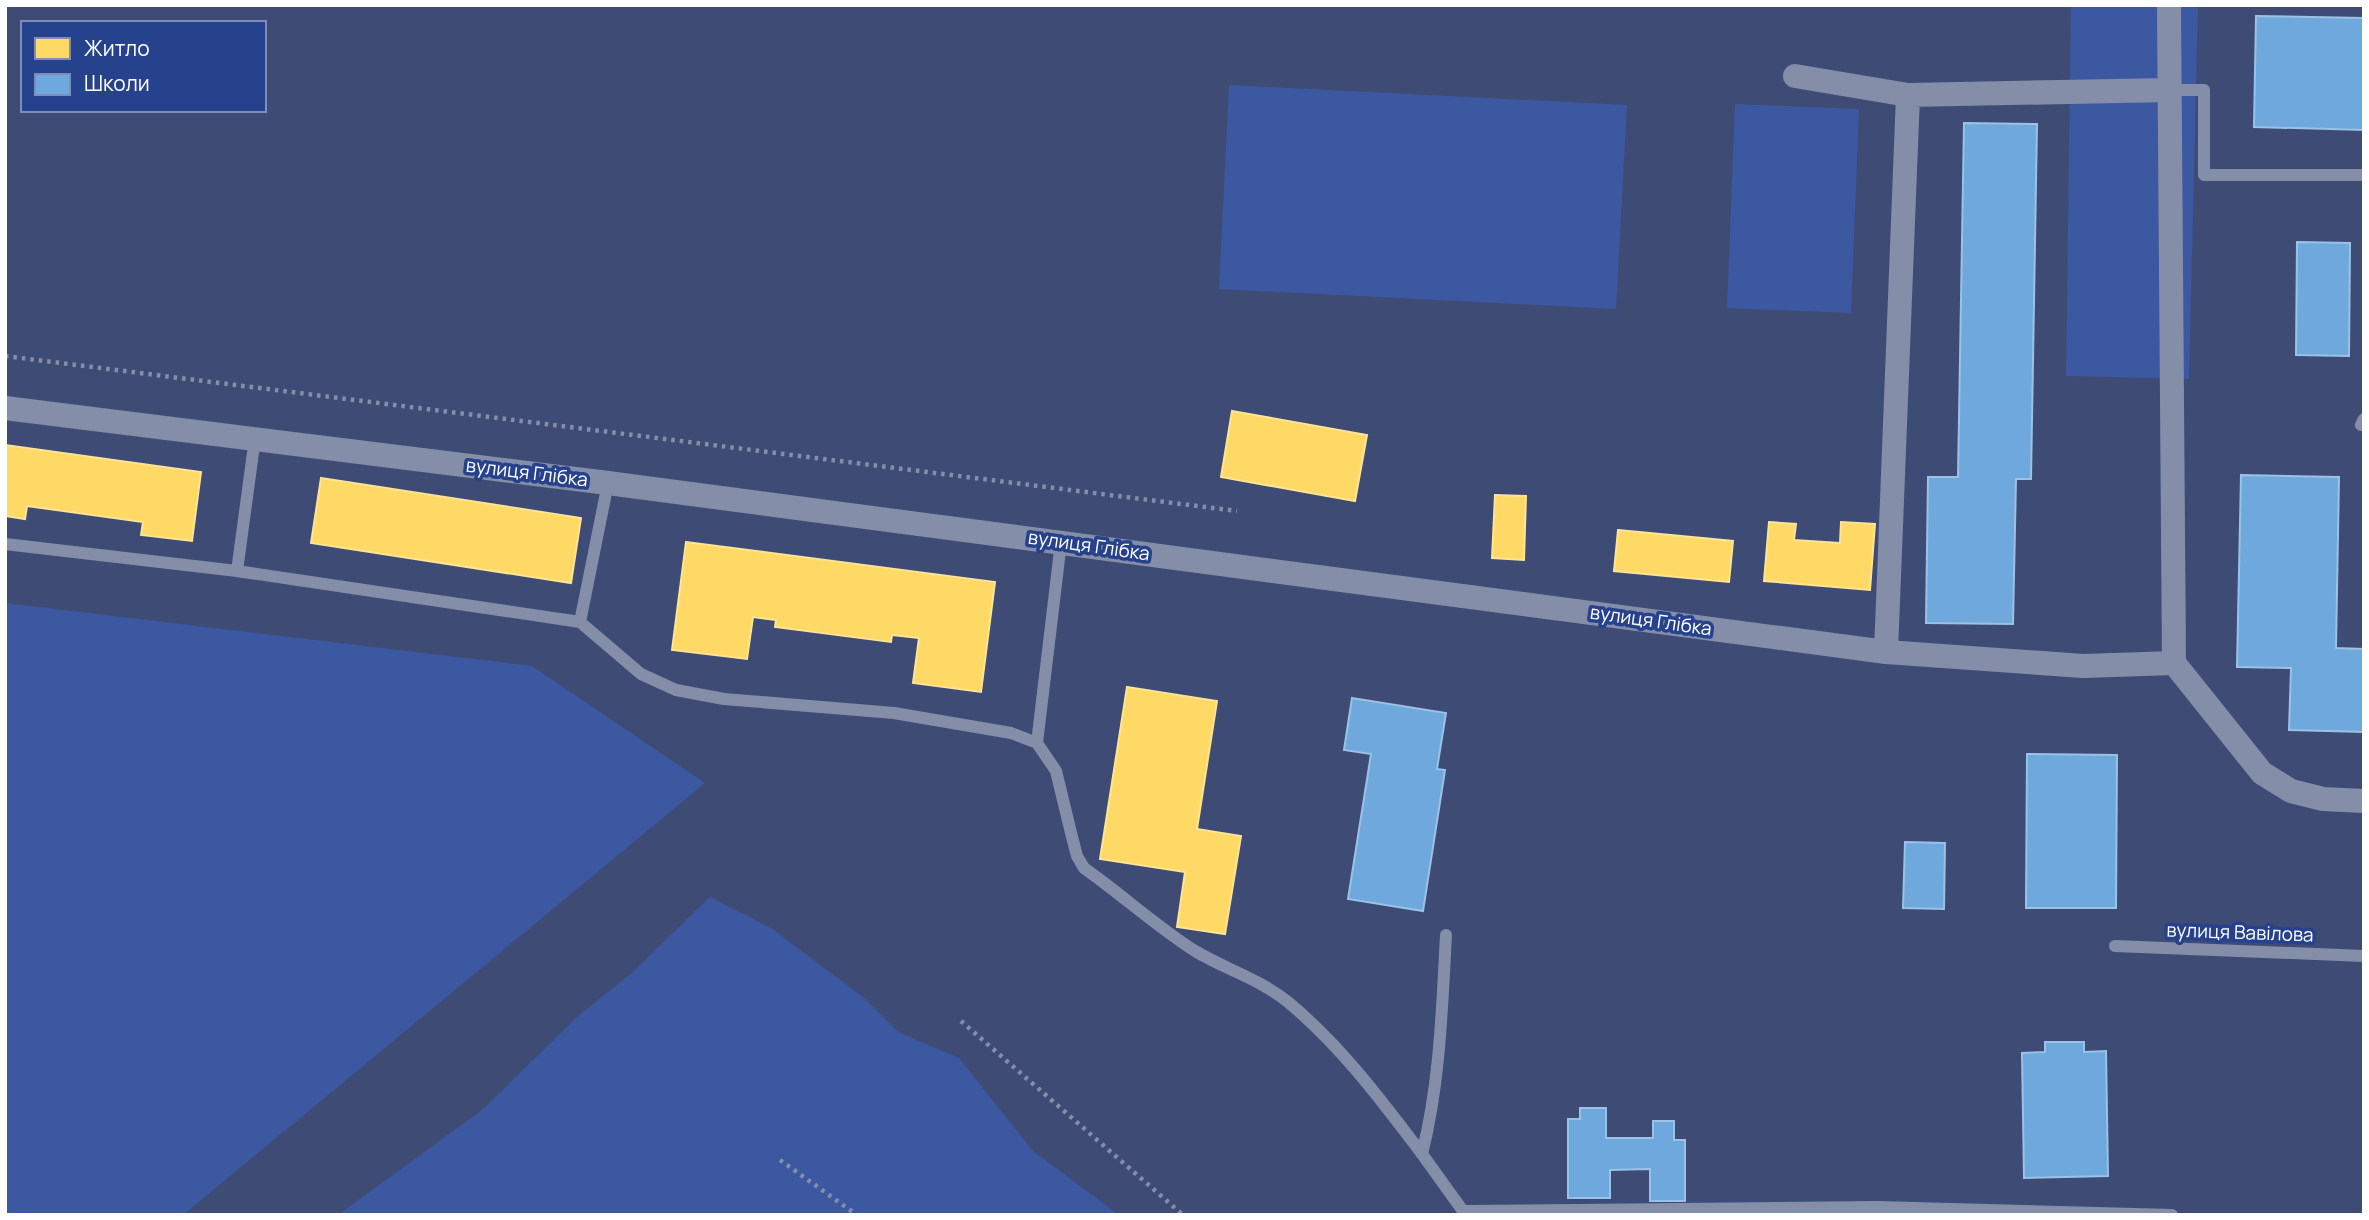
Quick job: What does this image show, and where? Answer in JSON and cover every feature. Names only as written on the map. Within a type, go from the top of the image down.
[{"type":"street","points":[[2169,5],[2174,663],[2262,774],[2291,791],[2323,799],[2364,802]]},
{"type":"street","points":[[1795,76],[1909,95],[2169,90]]},
{"type":"street","points":[[1886,652],[1909,95]]},
{"type":"street","name":"вулиця Глібка","points":[[5,408],[256,437],[1886,652],[2083,666],[2174,663]]},
{"type":"lane","points":[[2169,90],[2204,90],[2204,175],[2364,174]]},
{"type":"lane","points":[[237,571],[256,437]]},
{"type":"lane","points":[[580,622],[608,483]]},
{"type":"lane","points":[[1037,743],[1061,542]]},
{"type":"lane","points":[[5,544],[237,571],[580,622],[640,674],[676,690],[724,699],[894,713],[1011,733],[1037,743],[1056,771],[1077,856],[1084,868],[1193,949],[1264,984],[1290,1003],[1347,1058],[1422,1154],[1461,1213],[1877,1207],[2172,1215]]},
{"type":"lane","points":[[1422,1154],[1433,1105],[1441,1028],[1446,935]]},
{"type":"lane","name":"вулиця Вавілова","points":[[2115,946],[2364,956]]},
{"type":"path","points":[[5,356],[1237,511]]},
{"type":"path","points":[[961,1021],[1183,1215]]},
{"type":"path","points":[[780,1160],[857,1215]]},
{"type":"shaded area","points":[[2071,5],[2198,5],[2189,379],[2066,376]]},
{"type":"shaded area","points":[[1229,85],[1627,105],[1616,309],[1219,289]]},
{"type":"shaded area","points":[[1735,104],[1859,109],[1851,313],[1727,308]]},
{"type":"shaded area","points":[[5,603],[532,666],[705,783],[183,1215],[5,1215]]},
{"type":"shaded area","points":[[710,897],[771,928],[863,997],[898,1032],[959,1058],[1033,1151],[1119,1215],[338,1215],[482,1110],[578,1016],[634,971]]},
{"type":"building: Житло","points":[[1232,411],[1367,435],[1355,501],[1221,477]]},
{"type":"building: Житло","points":[[5,445],[201,472],[192,541],[141,535],[143,522],[27,506],[25,519],[5,516]]},
{"type":"building: Житло","points":[[321,478],[581,518],[571,583],[311,543]]},
{"type":"building: Житло","points":[[1495,495],[1526,496],[1524,560],[1492,558]]},
{"type":"building: Житло","points":[[1769,522],[1796,524],[1794,540],[1840,543],[1841,522],[1875,524],[1870,590],[1764,581]]},
{"type":"building: Житло","points":[[1618,530],[1733,541],[1729,582],[1614,571]]},
{"type":"building: Житло","points":[[686,542],[995,582],[981,692],[913,683],[919,638],[892,635],[891,642],[775,627],[776,620],[753,617],[747,659],[672,650]]},
{"type":"building: Житло","points":[[1127,687],[1217,701],[1197,829],[1241,836],[1225,934],[1177,927],[1185,872],[1100,859]]},
{"type":"building: Школи","points":[[2256,16],[2364,18],[2364,130],[2254,127]]},
{"type":"building: Школи","points":[[1964,123],[2037,124],[2031,479],[2016,479],[2013,624],[1926,623],[1928,477],[1958,477]]},
{"type":"building: Школи","points":[[2297,242],[2350,243],[2349,356],[2296,355]]},
{"type":"building: Школи","points":[[2241,475],[2339,477],[2336,648],[2364,649],[2364,732],[2289,730],[2291,668],[2237,667]]},
{"type":"building: Школи","points":[[1352,698],[1446,713],[1437,769],[1445,770],[1423,911],[1348,899],[1371,754],[1344,750]]},
{"type":"building: Школи","points":[[2027,754],[2117,755],[2116,908],[2026,908]]},
{"type":"building: Школи","points":[[1905,842],[1945,843],[1944,909],[1903,908]]},
{"type":"building: Школи","points":[[2045,1042],[2084,1042],[2084,1052],[2106,1051],[2108,1176],[2024,1178],[2022,1053],[2045,1052]]},
{"type":"building: Школи","points":[[1580,1108],[1606,1108],[1606,1138],[1653,1138],[1653,1121],[1674,1121],[1674,1140],[1685,1140],[1685,1201],[1650,1201],[1650,1169],[1610,1170],[1610,1198],[1568,1198],[1568,1119],[1580,1119]]}]
